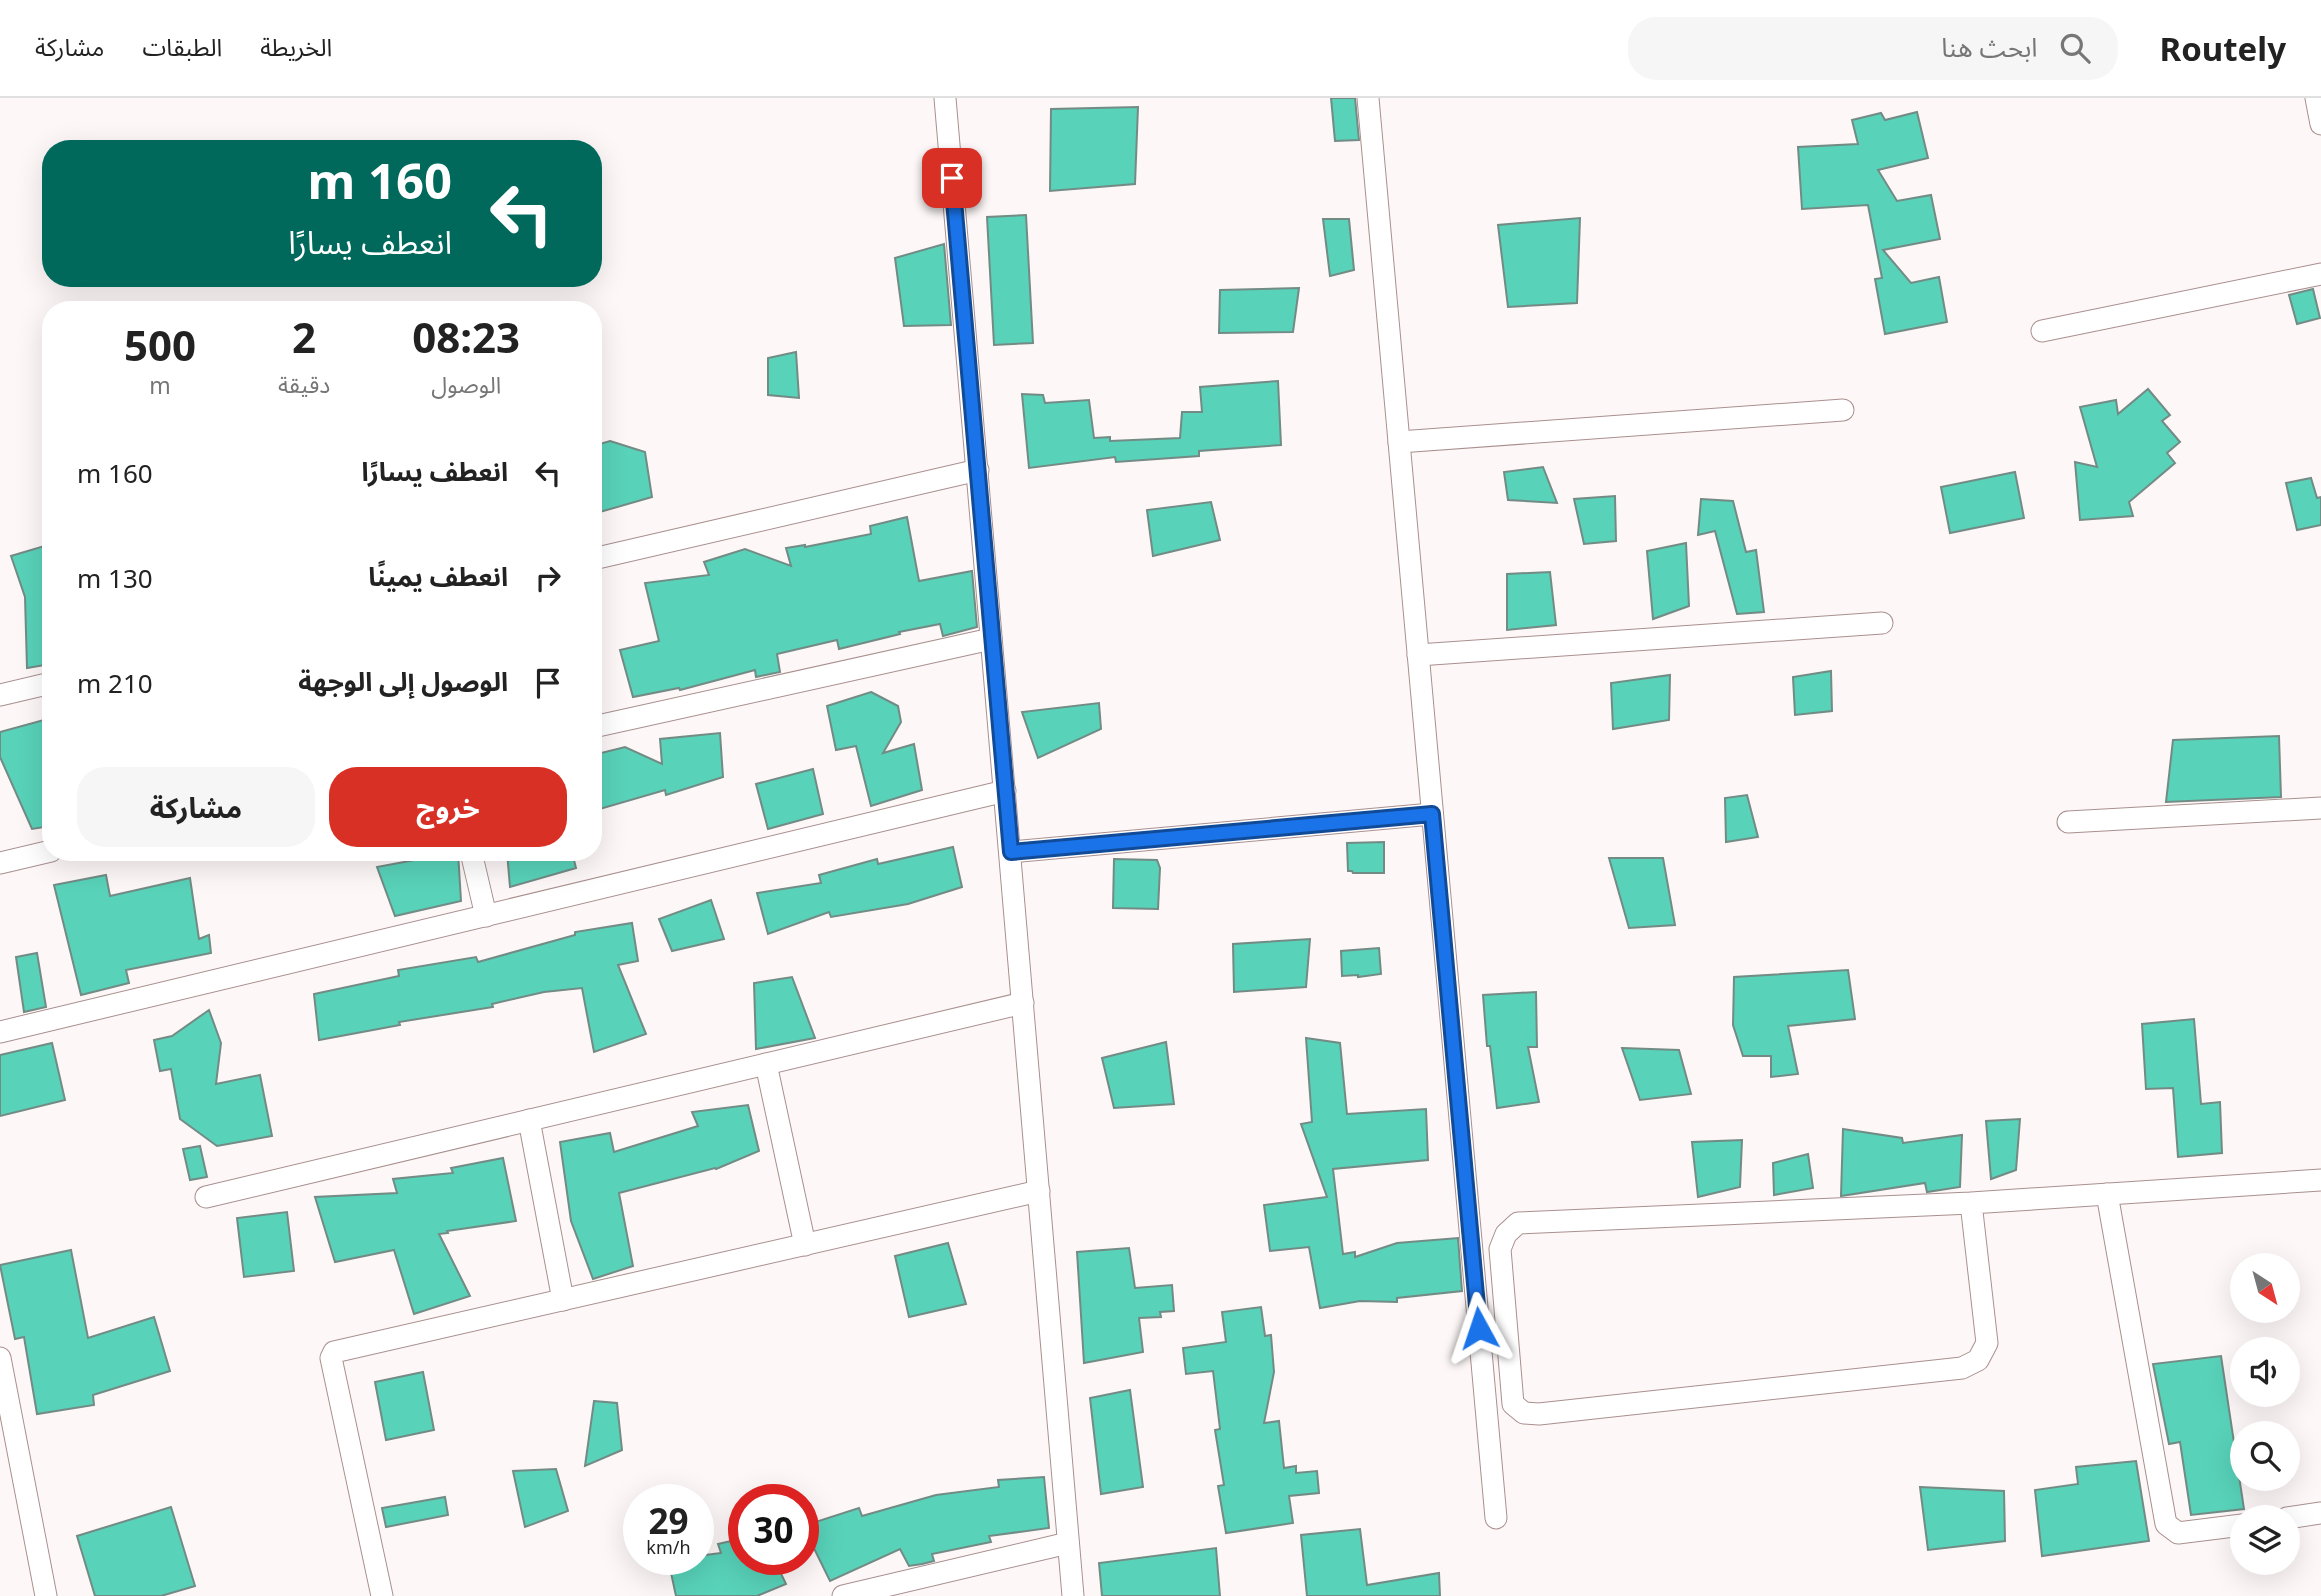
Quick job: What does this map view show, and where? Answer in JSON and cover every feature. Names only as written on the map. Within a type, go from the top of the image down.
[{"type":"street","points":[[945,98],[1073,1596]]},
{"type":"street","points":[[1368,98],[1496,1518]]},
{"type":"street","points":[[2316,98],[2321,124]]},
{"type":"street","points":[[2042,331],[2321,274]]},
{"type":"street","points":[[1399,442],[1843,410]]},
{"type":"street","points":[[602,557],[978,470]]},
{"type":"street","points":[[1418,655],[1882,623]]},
{"type":"street","points":[[602,725],[990,639]]},
{"type":"street","points":[[0,695],[42,685]]},
{"type":"street","points":[[0,1032],[1005,792]]},
{"type":"street","points":[[2068,822],[2321,808]]},
{"type":"street","points":[[1011,852],[1432,814]]},
{"type":"street","points":[[0,863],[42,853]]},
{"type":"street","points":[[473,861],[486,916]]},
{"type":"street","points":[[206,1197],[1023,1003]]},
{"type":"street","points":[[766,1064],[805,1245]]},
{"type":"street","points":[[529,1120],[564,1300]]},
{"type":"street","points":[[1972,1203],[1987,1343],[1978,1360],[1962,1368],[1539,1414],[1524,1413],[1513,1404],[1500,1249],[1507,1234],[1518,1223],[1972,1203],[2321,1180]]},
{"type":"street","points":[[383,1596],[331,1358],[338,1350],[1039,1191]]},
{"type":"street","points":[[2107,1194],[2166,1524],[2178,1533],[2230,1526]]},
{"type":"street","points":[[0,1359],[46,1596]]},
{"type":"street","points":[[2300,1516],[2321,1513]]},
{"type":"street","points":[[843,1596],[1068,1543]]},
{"type":"building","points":[[1331,98],[1355,98],[1359,140],[1335,141]]},
{"type":"building","points":[[1138,107],[1135,184],[1050,191],[1051,109]]},
{"type":"building","points":[[1917,112],[1928,158],[1878,170],[1897,201],[1931,195],[1940,239],[1883,250],[1911,283],[1939,277],[1947,322],[1885,334],[1875,279],[1882,278],[1868,205],[1802,209],[1798,147],[1858,144],[1852,120],[1881,113],[1885,120]]},
{"type":"building","points":[[1026,215],[1033,343],[994,345],[987,217]]},
{"type":"building","points":[[1580,218],[1577,303],[1508,307],[1498,225]]},
{"type":"building","points":[[1323,219],[1349,219],[1354,270],[1330,276]]},
{"type":"building","points":[[944,244],[951,325],[904,326],[895,258]]},
{"type":"building","points":[[1299,288],[1293,332],[1219,333],[1220,290]]},
{"type":"building","points":[[2313,289],[2320,318],[2297,324],[2289,295]]},
{"type":"building","points":[[796,352],[799,398],[768,395],[768,358]]},
{"type":"building","points":[[1278,381],[1281,445],[1199,451],[1199,456],[1116,462],[1115,457],[1029,468],[1022,394],[1043,395],[1045,403],[1089,400],[1094,438],[1110,437],[1110,441],[1180,438],[1182,412],[1202,412],[1200,387]]},
{"type":"building","points":[[2148,389],[2170,415],[2162,421],[2180,442],[2167,453],[2175,463],[2129,502],[2133,516],[2080,520],[2075,462],[2097,467],[2080,407],[2116,400],[2118,414]]},
{"type":"building","points":[[610,441],[645,452],[652,497],[602,511],[602,443]]},
{"type":"building","points":[[1543,467],[1557,503],[1508,500],[1504,472]]},
{"type":"building","points":[[2015,472],[2024,518],[1950,533],[1941,487]]},
{"type":"building","points":[[2311,478],[2317,498],[2321,497],[2321,525],[2297,530],[2286,483]]},
{"type":"building","points":[[1615,496],[1616,541],[1584,544],[1574,499]]},
{"type":"building","points":[[1701,499],[1733,501],[1746,552],[1756,550],[1764,612],[1737,614],[1715,531],[1698,535]]},
{"type":"building","points":[[1211,502],[1220,540],[1153,556],[1147,510]]},
{"type":"building","points":[[907,517],[919,581],[972,571],[977,627],[943,636],[940,624],[839,649],[837,640],[777,654],[780,672],[756,677],[755,670],[680,690],[679,688],[633,697],[620,650],[659,641],[645,583],[709,575],[704,562],[745,549],[791,566],[786,548],[805,547],[871,534],[870,526]]},
{"type":"building","points":[[1686,543],[1689,606],[1653,619],[1647,551]]},
{"type":"building","points":[[42,547],[42,666],[27,668],[25,597],[11,556]]},
{"type":"building","points":[[1550,572],[1556,625],[1507,630],[1507,574]]},
{"type":"building","points":[[1831,671],[1832,711],[1795,715],[1793,677]]},
{"type":"building","points":[[1670,675],[1669,720],[1613,729],[1611,683]]},
{"type":"building","points":[[871,692],[898,706],[901,722],[883,753],[914,744],[922,790],[871,806],[856,746],[836,750],[827,706]]},
{"type":"building","points":[[1099,703],[1101,729],[1038,758],[1022,712]]},
{"type":"building","points":[[42,720],[42,827],[32,829],[0,757],[0,732]]},
{"type":"building","points":[[720,733],[723,777],[666,795],[665,790],[602,808],[602,753],[625,747],[662,764],[660,739]]},
{"type":"building","points":[[2279,736],[2281,797],[2166,802],[2173,740]]},
{"type":"building","points":[[813,769],[823,814],[768,829],[756,784]]},
{"type":"building","points":[[1747,795],[1758,837],[1726,842],[1725,798]]},
{"type":"building","points":[[1384,842],[1384,873],[1348,871],[1347,843]]},
{"type":"building","points":[[953,847],[962,887],[908,904],[831,917],[829,912],[768,934],[757,893],[821,883],[819,875],[877,859],[878,864]]},
{"type":"building","points":[[1609,858],[1663,858],[1675,925],[1629,928]]},
{"type":"building","points":[[1114,859],[1157,860],[1160,868],[1158,909],[1113,908]]},
{"type":"building","points":[[409,861],[459,861],[461,901],[395,916],[377,867]]},
{"type":"building","points":[[508,861],[574,861],[576,868],[510,887]]},
{"type":"building","points":[[106,875],[110,896],[190,878],[199,939],[209,935],[211,953],[126,970],[129,983],[81,995],[54,885]]},
{"type":"building","points":[[711,900],[724,939],[672,951],[659,919]]},
{"type":"building","points":[[632,923],[638,961],[618,965],[646,1034],[594,1052],[582,988],[544,992],[492,1004],[493,1007],[399,1022],[400,1025],[319,1040],[314,994],[399,976],[398,970],[476,957],[478,962],[575,935],[575,932]]},
{"type":"building","points":[[1310,939],[1306,987],[1234,992],[1233,944]]},
{"type":"building","points":[[1379,948],[1381,974],[1342,976],[1341,951]]},
{"type":"building","points":[[37,953],[46,1007],[24,1012],[16,957]]},
{"type":"building","points":[[1848,970],[1855,1019],[1788,1026],[1798,1074],[1771,1077],[1771,1056],[1743,1056],[1733,1025],[1734,977]]},
{"type":"building","points":[[792,977],[815,1038],[756,1049],[754,983]]},
{"type":"building","points":[[1536,992],[1537,1047],[1528,1047],[1539,1102],[1497,1108],[1490,1046],[1487,1046],[1483,995]]},
{"type":"building","points":[[209,1010],[221,1043],[216,1084],[260,1075],[272,1136],[217,1146],[180,1119],[171,1069],[160,1071],[154,1040],[172,1036]]},
{"type":"building","points":[[2194,1019],[2201,1104],[2220,1102],[2222,1153],[2178,1157],[2173,1088],[2146,1089],[2142,1024]]},
{"type":"building","points":[[1306,1038],[1340,1043],[1347,1114],[1426,1109],[1428,1160],[1333,1169],[1343,1254],[1355,1252],[1355,1257],[1397,1243],[1458,1238],[1462,1291],[1397,1298],[1397,1302],[1360,1301],[1320,1308],[1309,1247],[1270,1251],[1264,1205],[1327,1197],[1301,1124],[1312,1122]]},
{"type":"building","points":[[1166,1042],[1174,1104],[1114,1108],[1102,1058]]},
{"type":"building","points":[[52,1043],[65,1100],[0,1116],[0,1055]]},
{"type":"building","points":[[1622,1048],[1679,1050],[1691,1094],[1640,1100]]},
{"type":"building","points":[[748,1105],[759,1151],[716,1169],[619,1193],[633,1266],[593,1279],[571,1221],[560,1142],[610,1133],[614,1152],[698,1126],[692,1112]]},
{"type":"building","points":[[2020,1119],[2016,1170],[1991,1179],[1986,1121]]},
{"type":"building","points":[[1843,1129],[1902,1138],[1903,1143],[1962,1135],[1960,1187],[1927,1192],[1925,1183],[1841,1196]]},
{"type":"building","points":[[1742,1140],[1740,1187],[1698,1197],[1692,1142]]},
{"type":"building","points":[[200,1146],[207,1177],[190,1180],[183,1149]]},
{"type":"building","points":[[1808,1154],[1813,1188],[1774,1195],[1773,1163]]},
{"type":"building","points":[[503,1158],[516,1221],[439,1234],[470,1296],[414,1314],[394,1250],[335,1262],[315,1197],[397,1193],[393,1179],[453,1173],[451,1168]]},
{"type":"building","points":[[287,1212],[294,1271],[244,1277],[237,1218]]},
{"type":"building","points":[[948,1243],[966,1304],[909,1317],[895,1256]]},
{"type":"building","points":[[1129,1248],[1135,1288],[1172,1285],[1174,1311],[1160,1312],[1161,1317],[1139,1318],[1143,1352],[1084,1363],[1077,1252]]},
{"type":"building","points":[[71,1250],[88,1338],[154,1317],[170,1371],[93,1395],[94,1405],[37,1414],[24,1337],[15,1339],[0,1265]]},
{"type":"building","points":[[1261,1307],[1265,1336],[1271,1335],[1274,1372],[1264,1423],[1279,1421],[1284,1468],[1296,1466],[1296,1473],[1317,1471],[1319,1493],[1289,1496],[1293,1523],[1226,1533],[1218,1486],[1224,1485],[1215,1430],[1220,1429],[1213,1371],[1186,1374],[1183,1348],[1226,1342],[1222,1312]]},
{"type":"building","points":[[2221,1356],[2231,1421],[2230,1491],[2241,1491],[2243,1505],[2230,1505],[2230,1511],[2191,1515],[2180,1442],[2169,1444],[2153,1364]]},
{"type":"building","points":[[423,1372],[434,1430],[386,1440],[375,1382]]},
{"type":"building","points":[[1130,1390],[1143,1487],[1101,1494],[1090,1398]]},
{"type":"building","points":[[594,1401],[617,1403],[622,1450],[585,1466]]},
{"type":"building","points":[[2136,1461],[2149,1541],[2042,1556],[2035,1490],[2078,1484],[2076,1467]]},
{"type":"building","points":[[556,1469],[568,1511],[525,1527],[513,1471]]},
{"type":"building","points":[[1044,1477],[1049,1528],[989,1536],[991,1542],[932,1554],[934,1561],[909,1566],[900,1549],[830,1581],[819,1559],[819,1521],[859,1508],[862,1516],[936,1495],[999,1487],[998,1480]]},
{"type":"building","points":[[1920,1487],[2004,1491],[2005,1541],[1928,1550]]},
{"type":"building","points":[[445,1497],[448,1515],[386,1527],[382,1508]]},
{"type":"building","points":[[171,1507],[195,1586],[161,1596],[95,1596],[77,1536]]},
{"type":"building","points":[[1360,1529],[1367,1585],[1439,1573],[1440,1596],[1307,1596],[1301,1535]]},
{"type":"building","points":[[728,1542],[728,1575],[782,1575],[786,1584],[757,1596],[676,1596],[671,1575],[714,1575],[714,1554],[721,1553],[718,1544]]},
{"type":"building","points":[[1216,1548],[1220,1596],[1102,1596],[1099,1563]]},
{"type":"route","points":[[952,178],[990,639],[1011,852],[1432,814],[1479,1328]]}]
